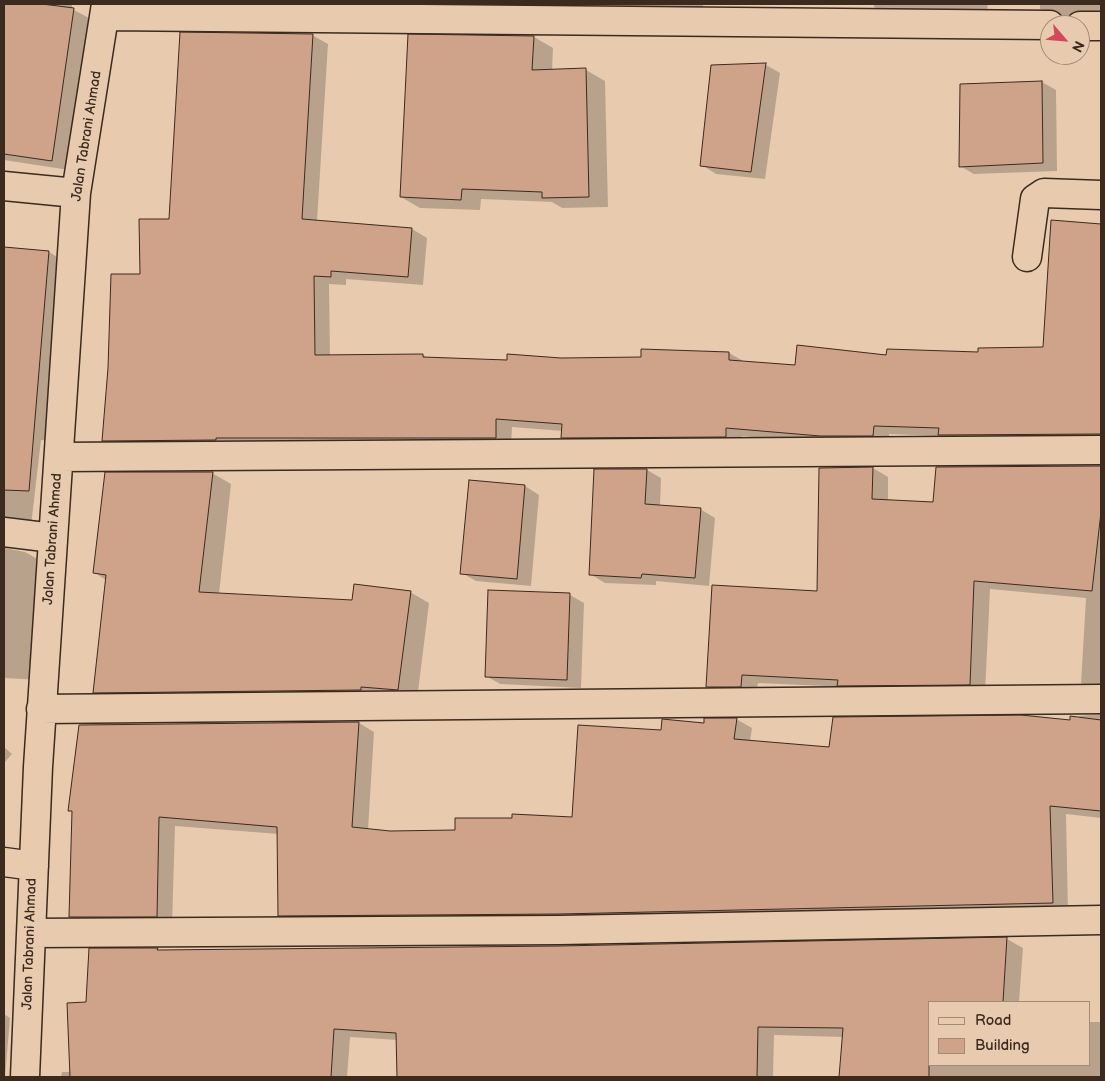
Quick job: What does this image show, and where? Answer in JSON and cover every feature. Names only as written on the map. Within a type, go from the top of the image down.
[{"type":"street","points":[[106,10],[1040,25]]},
{"type":"street","name":"Jalan Tabrani Ahmad","points":[[25,1077],[41,709],[76,193],[106,10]]},
{"type":"street","points":[[4,186],[76,193]]},
{"type":"street","points":[[1027,257],[1035,199],[1044,193],[1101,195]]},
{"type":"street","points":[[59,457],[1101,450]]},
{"type":"street","points":[[4,532],[53,538]]},
{"type":"street","points":[[41,709],[1101,699]]},
{"type":"street","points":[[4,862],[34,866]]},
{"type":"street","points":[[31,933],[550,930],[1101,920]]},
{"type":"building","points":[[4,4],[42,4],[74,8],[52,161],[4,154]]},
{"type":"building","points":[[180,32],[313,34],[302,219],[412,228],[408,277],[331,271],[331,277],[314,276],[315,355],[423,354],[423,357],[507,360],[507,354],[561,358],[641,357],[641,349],[729,352],[729,360],[795,365],[797,345],[886,355],[887,349],[978,352],[978,348],[1043,347],[1051,220],[1101,224],[1101,434],[938,435],[939,428],[874,426],[873,436],[820,436],[726,428],[726,437],[561,438],[562,424],[496,419],[496,438],[216,438],[216,440],[102,441],[108,368],[111,274],[140,274],[139,219],[169,219]]},
{"type":"building","points":[[408,34],[534,36],[532,70],[586,68],[589,197],[542,198],[542,192],[462,189],[461,200],[400,197]]},
{"type":"building","points":[[766,63],[751,172],[700,166],[711,65]]},
{"type":"building","points":[[1042,81],[1043,163],[959,167],[960,84]]},
{"type":"building","points":[[4,247],[49,251],[29,491],[4,490]]},
{"type":"building","points":[[1101,466],[1101,512],[1092,591],[974,581],[970,685],[837,686],[838,680],[742,675],[741,687],[706,687],[712,585],[817,591],[819,468],[873,467],[872,499],[933,502],[936,467]]},
{"type":"building","points":[[594,469],[647,469],[645,504],[701,508],[695,578],[642,574],[641,578],[589,575]]},
{"type":"building","points":[[105,472],[213,472],[199,592],[352,600],[354,584],[411,591],[398,690],[361,687],[361,690],[93,693],[106,575],[93,573]]},
{"type":"building","points":[[469,480],[525,485],[517,579],[460,574]]},
{"type":"building","points":[[488,590],[570,593],[567,680],[485,677]]},
{"type":"building","points":[[1021,715],[1070,720],[1070,716],[1101,720],[1101,811],[1050,806],[1053,903],[559,914],[278,916],[277,827],[159,817],[157,917],[69,917],[72,811],[68,811],[79,725],[359,722],[352,827],[390,831],[455,830],[455,818],[512,818],[512,814],[572,817],[578,725],[661,730],[662,719],[704,723],[704,718],[737,718],[734,739],[829,747],[833,717]]},
{"type":"building","points":[[1007,937],[1003,1001],[928,1001],[929,1077],[839,1077],[843,1028],[758,1027],[757,1077],[397,1077],[396,1033],[334,1029],[331,1077],[70,1077],[67,1003],[86,1002],[89,948],[158,948],[157,950],[559,946]]}]
